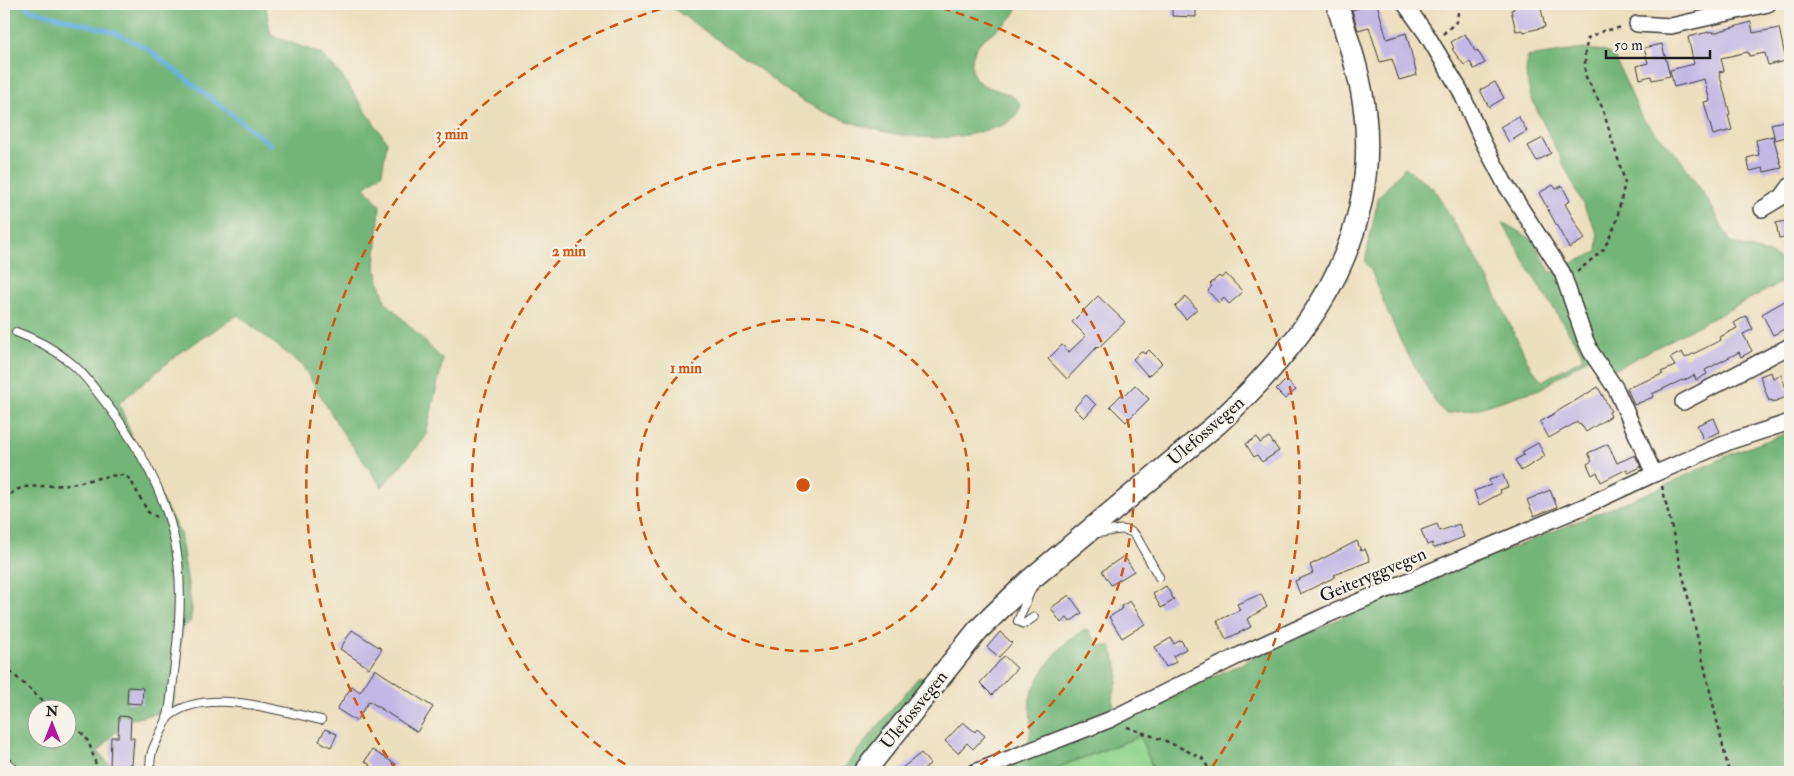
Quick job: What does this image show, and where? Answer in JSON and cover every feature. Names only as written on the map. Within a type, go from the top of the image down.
[{"type":"street","name":"Ulefossvegen","points":[[864,772],[978,630],[1030,580],[1217,424],[1241,402],[1296,339],[1340,267],[1349,246],[1361,210],[1367,166],[1367,139],[1361,87],[1337,4]]},
{"type":"street","points":[[1405,4],[1460,90],[1483,142],[1504,182],[1553,256],[1567,282],[1591,352],[1616,389],[1656,473]]},
{"type":"street","points":[[1637,24],[1671,26],[1768,4]]},
{"type":"street","points":[[1762,209],[1782,197],[1790,186]]},
{"type":"street","points":[[1683,402],[1790,346]]},
{"type":"street","name":"Geiteryggvegen","points":[[975,772],[1109,720],[1327,614],[1585,506],[1731,441],[1790,422]]},
{"type":"lane","points":[[16,332],[43,343],[68,360],[90,382],[137,448],[153,479],[168,520],[176,551],[179,607],[174,676],[167,718],[151,754],[151,772]]},
{"type":"lane","points":[[1087,532],[1103,533],[1121,529],[1131,531],[1136,536],[1159,577]]},
{"type":"lane","points":[[1030,580],[1032,588],[1018,616],[1018,622],[1024,624],[1034,617]]},
{"type":"lane","points":[[167,718],[184,707],[232,702],[320,720]]},
{"type":"lane","points":[[4,760],[17,772]]},
{"type":"path","points":[[1432,44],[1457,21],[1459,4]]},
{"type":"path","points":[[1567,282],[1604,249],[1616,223],[1625,182],[1602,107],[1585,75],[1585,52],[1588,38],[1603,31],[1637,24]]},
{"type":"path","points":[[1656,473],[1729,772]]},
{"type":"path","points":[[4,499],[16,490],[24,487],[44,484],[67,484],[123,475],[130,480],[148,512],[160,519],[168,520]]},
{"type":"path","points":[[4,666],[40,698]]},
{"type":"path","points":[[1109,720],[1166,741],[1202,758],[1211,772]]},
{"type":"path","points":[[78,729],[88,741],[91,755],[99,772]]},
{"type":"green space","points":[[4,4],[265,4],[271,35],[321,54],[341,75],[387,142],[382,173],[365,187],[380,206],[375,266],[385,301],[443,360],[425,438],[382,487],[343,433],[302,365],[238,315],[182,351],[119,403],[142,463],[180,533],[192,610],[190,622],[182,629],[173,709],[125,721],[98,752],[116,772],[4,772]]},
{"type":"green space","points":[[667,4],[1019,4],[1007,22],[978,45],[973,55],[972,64],[974,76],[978,82],[1008,94],[1021,105],[1014,117],[1004,124],[979,132],[957,136],[935,138],[912,136],[866,127],[823,111],[796,97]]},
{"type":"green space","points":[[1583,49],[1606,51],[1615,58],[1642,118],[1679,157],[1709,202],[1731,243],[1771,254],[1786,264],[1790,278],[1615,369],[1596,353],[1540,389],[1476,409],[1446,414],[1436,403],[1403,346],[1371,270],[1365,262],[1378,198],[1405,167],[1434,189],[1487,277],[1530,366],[1542,381],[1583,358],[1579,348],[1534,278],[1502,222],[1533,240],[1551,273],[1597,252],[1598,235],[1531,98],[1526,75],[1527,57]]},
{"type":"green space","points":[[1790,432],[1790,772],[1154,772],[1140,736],[1046,772],[998,772],[1019,759],[1027,747],[1031,731],[1030,699],[1042,672],[1062,646],[1084,630],[1088,630],[1099,646],[1111,646],[1118,673],[1113,702],[1114,707],[1121,719],[1130,719],[1221,673],[1350,614],[1660,488],[1731,454]]},
{"type":"green space","points":[[953,674],[876,772],[840,772],[918,678]]},
{"type":"green space","points":[[1141,736],[1154,772],[1046,772]]},
{"type":"building","points":[[1172,4],[1196,4],[1196,17],[1172,16]]},
{"type":"building","points":[[1358,4],[1377,4],[1387,39],[1406,33],[1417,75],[1399,80],[1392,59],[1380,62],[1369,27],[1358,30],[1352,10],[1360,8]]},
{"type":"building","points":[[1513,4],[1540,4],[1545,27],[1524,32],[1523,30],[1516,31],[1511,10],[1514,9]]},
{"type":"building","points":[[1751,22],[1753,33],[1779,28],[1786,61],[1768,65],[1765,53],[1749,56],[1748,52],[1721,58],[1724,71],[1719,72],[1730,114],[1728,115],[1732,130],[1713,135],[1704,102],[1710,101],[1704,79],[1674,87],[1670,70],[1694,64],[1688,37],[1713,31],[1713,33]]},
{"type":"building","points":[[1465,34],[1485,63],[1474,69],[1470,62],[1464,65],[1452,49],[1454,48],[1451,42]]},
{"type":"building","points":[[1662,44],[1670,76],[1652,80],[1651,76],[1640,79],[1637,66],[1648,63],[1644,48]]},
{"type":"building","points":[[1495,82],[1504,98],[1489,107],[1480,90]]},
{"type":"building","points":[[1518,116],[1527,131],[1509,142],[1500,127]]},
{"type":"building","points":[[1788,120],[1790,136],[1775,140],[1771,124]]},
{"type":"building","points":[[1773,136],[1782,168],[1764,172],[1763,168],[1750,171],[1747,158],[1759,155],[1756,140]]},
{"type":"building","points":[[1543,138],[1551,153],[1537,161],[1528,146]]},
{"type":"building","points":[[1553,185],[1556,189],[1562,186],[1570,201],[1565,204],[1585,239],[1569,248],[1539,193]]},
{"type":"building","points":[[1790,220],[1790,236],[1779,238],[1776,223]]},
{"type":"building","points":[[1226,274],[1243,292],[1229,304],[1224,298],[1219,303],[1208,291],[1212,286],[1210,284],[1219,276],[1221,278]]},
{"type":"building","points":[[1098,296],[1125,322],[1097,347],[1067,379],[1048,359],[1062,345],[1069,352],[1086,336],[1072,322]]},
{"type":"building","points":[[1186,297],[1197,309],[1186,319],[1175,307]]},
{"type":"building","points":[[1790,298],[1790,326],[1773,335],[1762,314]]},
{"type":"building","points":[[1746,316],[1753,329],[1743,334],[1752,351],[1741,357],[1739,352],[1705,370],[1707,374],[1696,380],[1694,375],[1652,394],[1653,397],[1634,405],[1627,388],[1663,374],[1661,372],[1675,366],[1670,358],[1682,352],[1685,358],[1721,340],[1720,337],[1737,328],[1734,323]]},
{"type":"building","points":[[1149,350],[1162,363],[1148,376],[1133,359],[1141,351],[1145,354]]},
{"type":"building","points":[[1771,372],[1773,378],[1781,375],[1789,396],[1773,402],[1772,400],[1769,401],[1760,376]]},
{"type":"building","points":[[1286,380],[1296,390],[1285,399],[1276,390]]},
{"type":"building","points":[[1135,385],[1149,399],[1126,422],[1110,406]]},
{"type":"building","points":[[1598,387],[1611,411],[1609,412],[1611,416],[1586,432],[1580,423],[1578,424],[1577,422],[1549,438],[1540,422]]},
{"type":"building","points":[[1086,395],[1096,405],[1084,418],[1074,408]]},
{"type":"building","points":[[1714,418],[1720,432],[1703,439],[1697,425]]},
{"type":"building","points":[[1257,437],[1260,443],[1269,437],[1279,451],[1262,462],[1257,455],[1254,457],[1246,444]]},
{"type":"building","points":[[1538,443],[1545,456],[1521,471],[1515,460],[1524,455],[1522,452]]},
{"type":"building","points":[[1608,444],[1617,463],[1635,455],[1641,467],[1628,473],[1627,469],[1601,482],[1597,472],[1592,475],[1587,464],[1592,461],[1588,453]]},
{"type":"building","points":[[1503,475],[1508,487],[1500,490],[1501,493],[1479,505],[1474,491],[1491,485],[1489,480]]},
{"type":"building","points":[[1550,490],[1557,507],[1534,516],[1527,500]]},
{"type":"building","points":[[1437,524],[1440,531],[1459,524],[1464,537],[1435,548],[1432,543],[1427,545],[1421,530]]},
{"type":"building","points":[[1357,541],[1361,551],[1365,549],[1370,561],[1334,575],[1335,577],[1300,594],[1295,581],[1313,573],[1310,565]]},
{"type":"building","points":[[1124,556],[1134,571],[1111,585],[1102,571]]},
{"type":"building","points":[[1166,586],[1174,600],[1161,608],[1153,594]]},
{"type":"building","points":[[1261,594],[1267,607],[1247,619],[1251,627],[1226,639],[1217,621],[1240,610],[1237,604]]},
{"type":"building","points":[[1069,595],[1082,613],[1070,622],[1067,618],[1061,623],[1051,608]]},
{"type":"building","points":[[1130,601],[1145,624],[1122,638],[1109,617],[1122,609],[1121,606]]},
{"type":"building","points":[[352,630],[382,649],[369,668],[340,649]]},
{"type":"building","points":[[1000,632],[1012,643],[999,657],[987,647]]},
{"type":"building","points":[[1171,638],[1174,644],[1181,640],[1186,649],[1173,656],[1176,662],[1166,667],[1155,647]]},
{"type":"building","points":[[1004,656],[1017,668],[992,695],[980,683]]},
{"type":"building","points":[[375,669],[433,707],[417,732],[369,701],[356,721],[337,709],[352,686],[360,692]]},
{"type":"building","points":[[128,687],[143,688],[142,704],[127,703]]},
{"type":"building","points":[[119,716],[131,717],[130,738],[134,738],[132,764],[129,764],[129,768],[110,767],[111,737],[118,737]]},
{"type":"building","points":[[963,722],[975,732],[977,729],[985,736],[973,749],[967,743],[958,753],[945,741]]},
{"type":"building","points":[[325,729],[337,734],[331,747],[319,741]]},
{"type":"building","points":[[372,750],[396,764],[391,772],[365,772],[370,765],[365,761]]},
{"type":"building","points":[[921,753],[930,764],[920,772],[897,772]]},
{"type":"waterway","points":[[22,4],[32,10],[114,32],[145,47],[271,145]]}]
